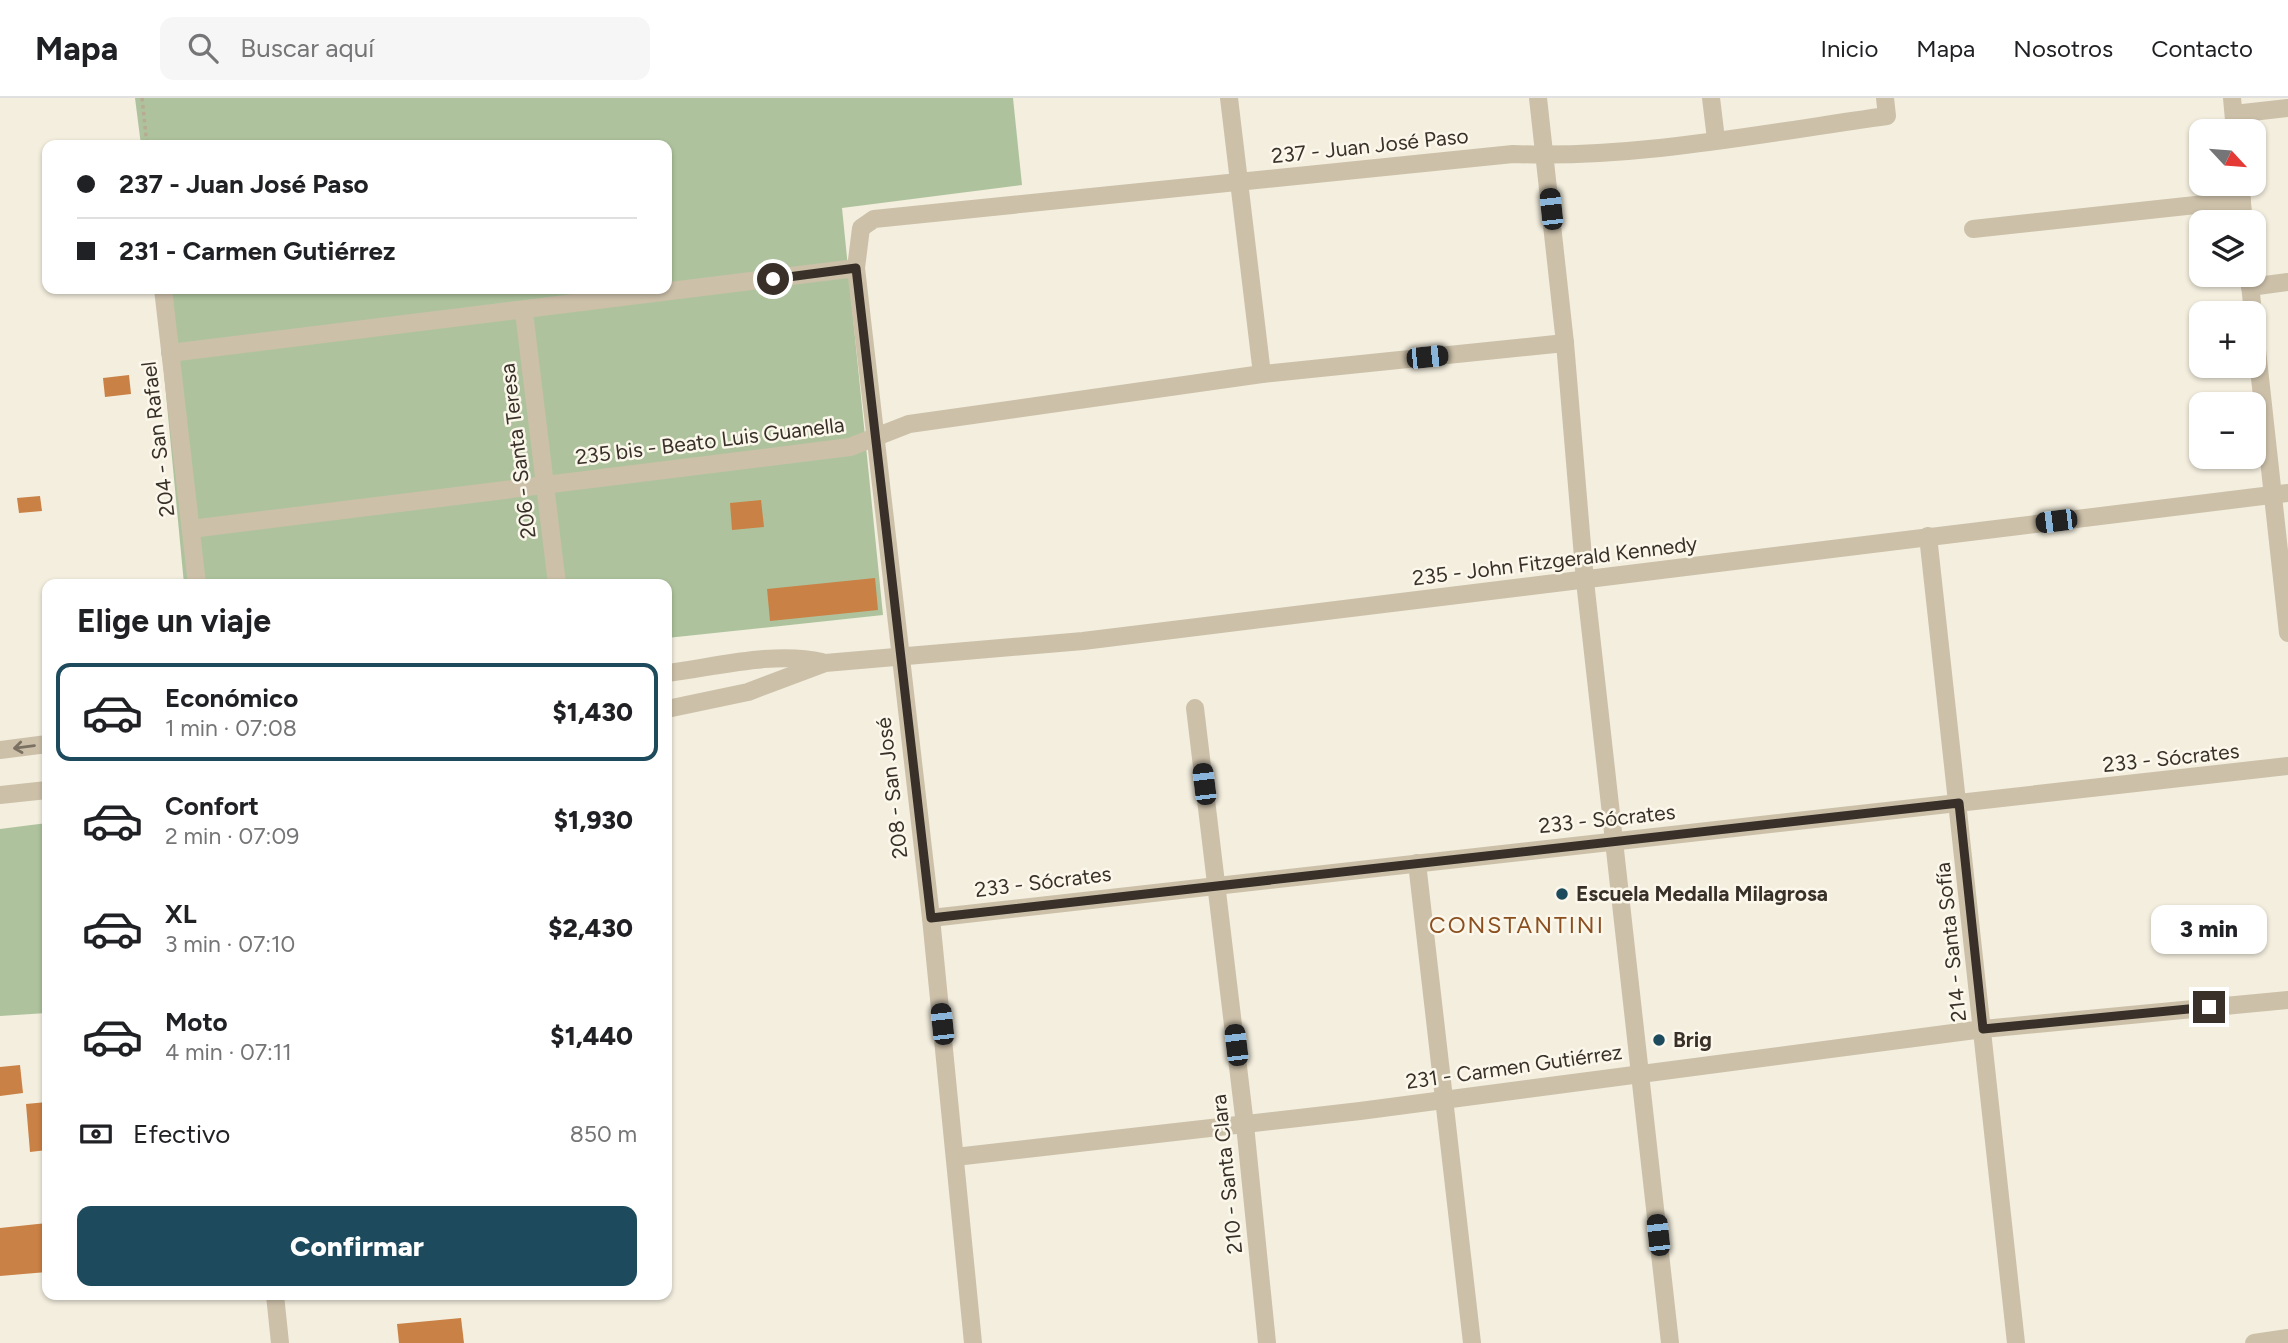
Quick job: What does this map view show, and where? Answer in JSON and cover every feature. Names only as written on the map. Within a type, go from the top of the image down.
[{"type":"street","points":[[1229,98],[1262,374]]},
{"type":"street","points":[[1538,98],[1565,343],[1585,581],[1670,1343]]},
{"type":"street","points":[[1711,98],[1716,139]]},
{"type":"street","name":"237 - Juan José Paso","points":[[861,228],[874,219],[1239,184],[1513,154],[1581,155],[1716,139],[1887,116],[1885,98]]},
{"type":"street","points":[[2234,114],[2288,108]]},
{"type":"street","points":[[1973,229],[2212,196]]},
{"type":"street","name":"208 - San José","points":[[861,228],[856,268],[931,918],[974,1343]]},
{"type":"street","points":[[672,292],[856,268]]},
{"type":"street","points":[[2266,281],[2288,282]]},
{"type":"street","name":"204 - San Rafael","points":[[164,294],[196,579]]},
{"type":"street","points":[[170,353],[660,294]]},
{"type":"street","name":"206 - Santa Teresa","points":[[524,312],[555,579]]},
{"type":"street","name":"235 bis - Beato Luis Guanella","points":[[191,529],[850,447],[874,440],[909,424],[1262,374],[1565,343]]},
{"type":"street","points":[[2262,378],[2279,494],[2288,633]]},
{"type":"street","name":"235 - John Fitzgerald Kennedy","points":[[672,708],[748,692],[825,663],[1083,641],[2279,494]]},
{"type":"street","name":"214 - Santa Sofía","points":[[1928,536],[2016,1343]]},
{"type":"street","name":"235 - John Fitzgerald Kennedy","points":[[672,672],[766,661],[808,659],[825,663]]},
{"type":"street","name":"210 - Santa Clara","points":[[1195,708],[1245,1125],[1267,1343]]},
{"type":"street","points":[[0,750],[42,745]]},
{"type":"street","name":"233 - Sócrates","points":[[931,918],[2288,766]]},
{"type":"street","points":[[0,795],[42,791]]},
{"type":"street","points":[[1417,863],[1472,1343]]},
{"type":"street","name":"231 - Carmen Gutiérrez","points":[[955,1157],[1245,1125],[1983,1029],[2288,1000]]},
{"type":"street","points":[[276,1300],[280,1343]]},
{"type":"street","points":[[2254,1343],[2288,1339]]},
{"type":"path","points":[[142,98],[146,140]]},
{"type":"green space","points":[[135,98],[1013,98],[1022,185],[842,208],[883,615],[672,637],[672,579],[184,579],[156,294],[672,294],[672,140],[140,140]]},
{"type":"green space","points":[[42,824],[42,1013],[0,1016],[0,829]]},
{"type":"building","points":[[129,375],[131,394],[105,397],[103,378]]},
{"type":"building","points":[[40,496],[42,511],[19,513],[17,498]]},
{"type":"building","points":[[761,500],[764,527],[732,530],[730,503]]},
{"type":"building","points":[[875,578],[878,610],[770,621],[767,589]]},
{"type":"building","points":[[20,1065],[23,1093],[0,1096],[0,1067]]},
{"type":"building","points":[[42,1102],[42,1151],[30,1152],[26,1104]]},
{"type":"building","points":[[42,1224],[42,1272],[0,1276],[0,1228]]},
{"type":"building","points":[[461,1318],[464,1343],[399,1343],[397,1324]]},
{"type":"place","name":"Escuela Medalla Milagrosa","points":[[1562,894]]},
{"type":"place","name":"Brig","points":[[1659,1040]]},
{"type":"district","name":"CONSTANTINI","points":[[1517,925]]},
{"type":"route","points":[[773,279],[856,268],[931,918],[1959,803],[1983,1029],[2209,1007]]}]
